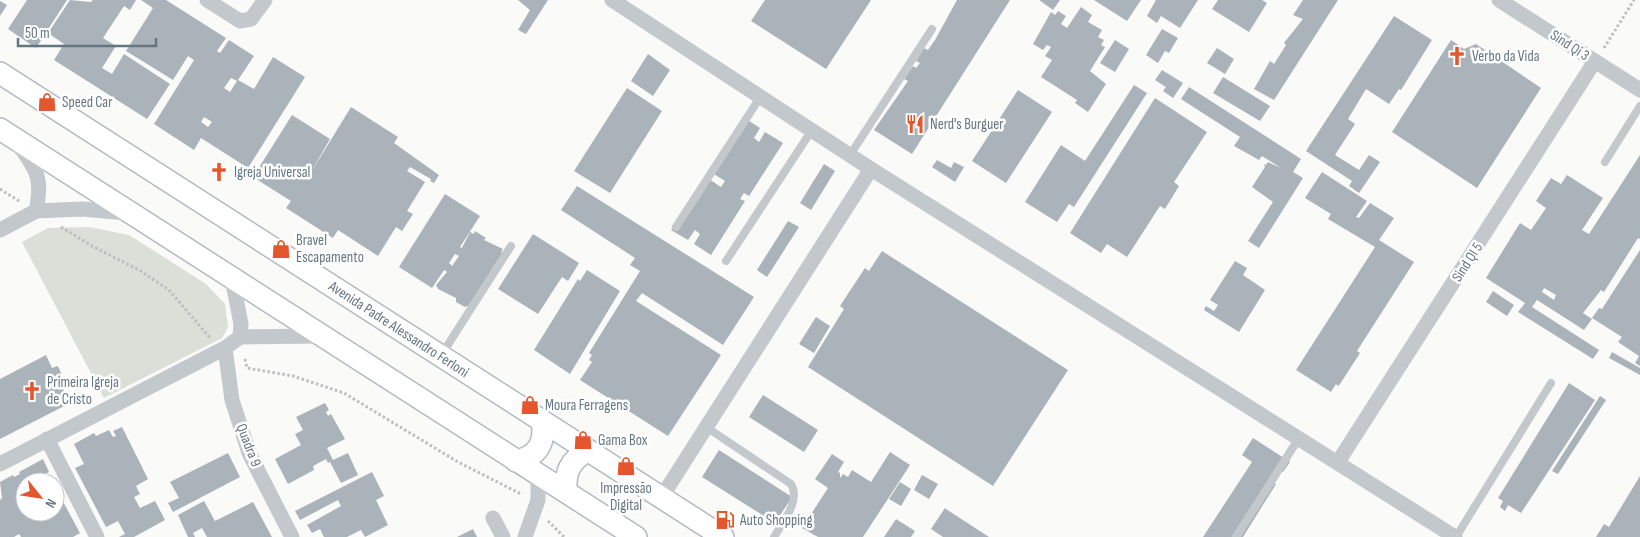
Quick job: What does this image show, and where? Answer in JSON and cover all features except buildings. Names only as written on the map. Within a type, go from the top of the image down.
[{"type":"main road","name":"Avenida Padre Alessandro Ferloni","points":[[0,73],[723,537]]},
{"type":"main road","points":[[8,134],[636,537]]},
{"type":"main road","points":[[516,461],[532,457],[539,446],[544,429],[542,422]]},
{"type":"main road","points":[[566,492],[565,477],[570,465],[588,450]]},
{"type":"street","points":[[207,0],[240,21],[251,19],[265,0]]},
{"type":"street","points":[[612,0],[872,169],[1456,537]]},
{"type":"street","name":"Sind Qi 3","points":[[1499,0],[1640,90]]},
{"type":"street","name":"Sind QI 5","points":[[1338,462],[1595,61]]},
{"type":"street","points":[[8,134],[33,165],[40,182],[36,211]]},
{"type":"street","points":[[661,498],[872,169]]},
{"type":"street","points":[[0,230],[36,211],[82,209],[134,214]]},
{"type":"street","points":[[232,278],[241,324],[240,337]]},
{"type":"street","points":[[0,464],[225,348],[240,337],[322,336]]},
{"type":"street","name":"Quadra 9","points":[[225,348],[232,400],[250,453],[292,537]]},
{"type":"street","points":[[47,439],[96,537]]},
{"type":"street","points":[[525,537],[536,509],[538,475]]},
{"type":"street","points":[[493,518],[503,537]]},
{"type":"lane","points":[[850,155],[932,28]]},
{"type":"lane","points":[[676,227],[760,96]]},
{"type":"lane","points":[[1605,162],[1640,106]]},
{"type":"lane","points":[[726,261],[812,130]]},
{"type":"lane","points":[[440,356],[511,246]]},
{"type":"lane","points":[[1456,537],[1551,383]]},
{"type":"lane","points":[[706,426],[791,484],[795,490],[794,498],[774,537]]},
{"type":"lane","points":[[1236,537],[1299,438]]},
{"type":"path","points":[[1595,61],[1634,0]]},
{"type":"path","points":[[36,211],[169,290],[215,343],[240,337],[247,368],[293,376],[344,392],[458,462],[519,491],[564,537]]},
{"type":"shaded area","points":[[89,227],[129,235],[206,284],[225,304],[228,327],[222,338],[104,398],[22,242],[48,228]]},
{"type":"place","name":"Verbo da Vida","points":[[1457,56]]},
{"type":"place","name":"Speed Car","points":[[47,102]]},
{"type":"place","name":"Nerd's Burguer","points":[[915,124]]},
{"type":"place","name":"Igreja Universal","points":[[219,172]]},
{"type":"place","name":"Bravel Escapamento","points":[[281,249]]},
{"type":"place","name":"Primeira Igreja de Cristo","points":[[32,391]]},
{"type":"place","name":"Moura Ferragens","points":[[530,405]]},
{"type":"place","name":"Gama Box","points":[[583,440]]},
{"type":"place","name":"Impressão Digital","points":[[626,466]]},
{"type":"place","name":"Auto Shopping","points":[[725,520]]}]
